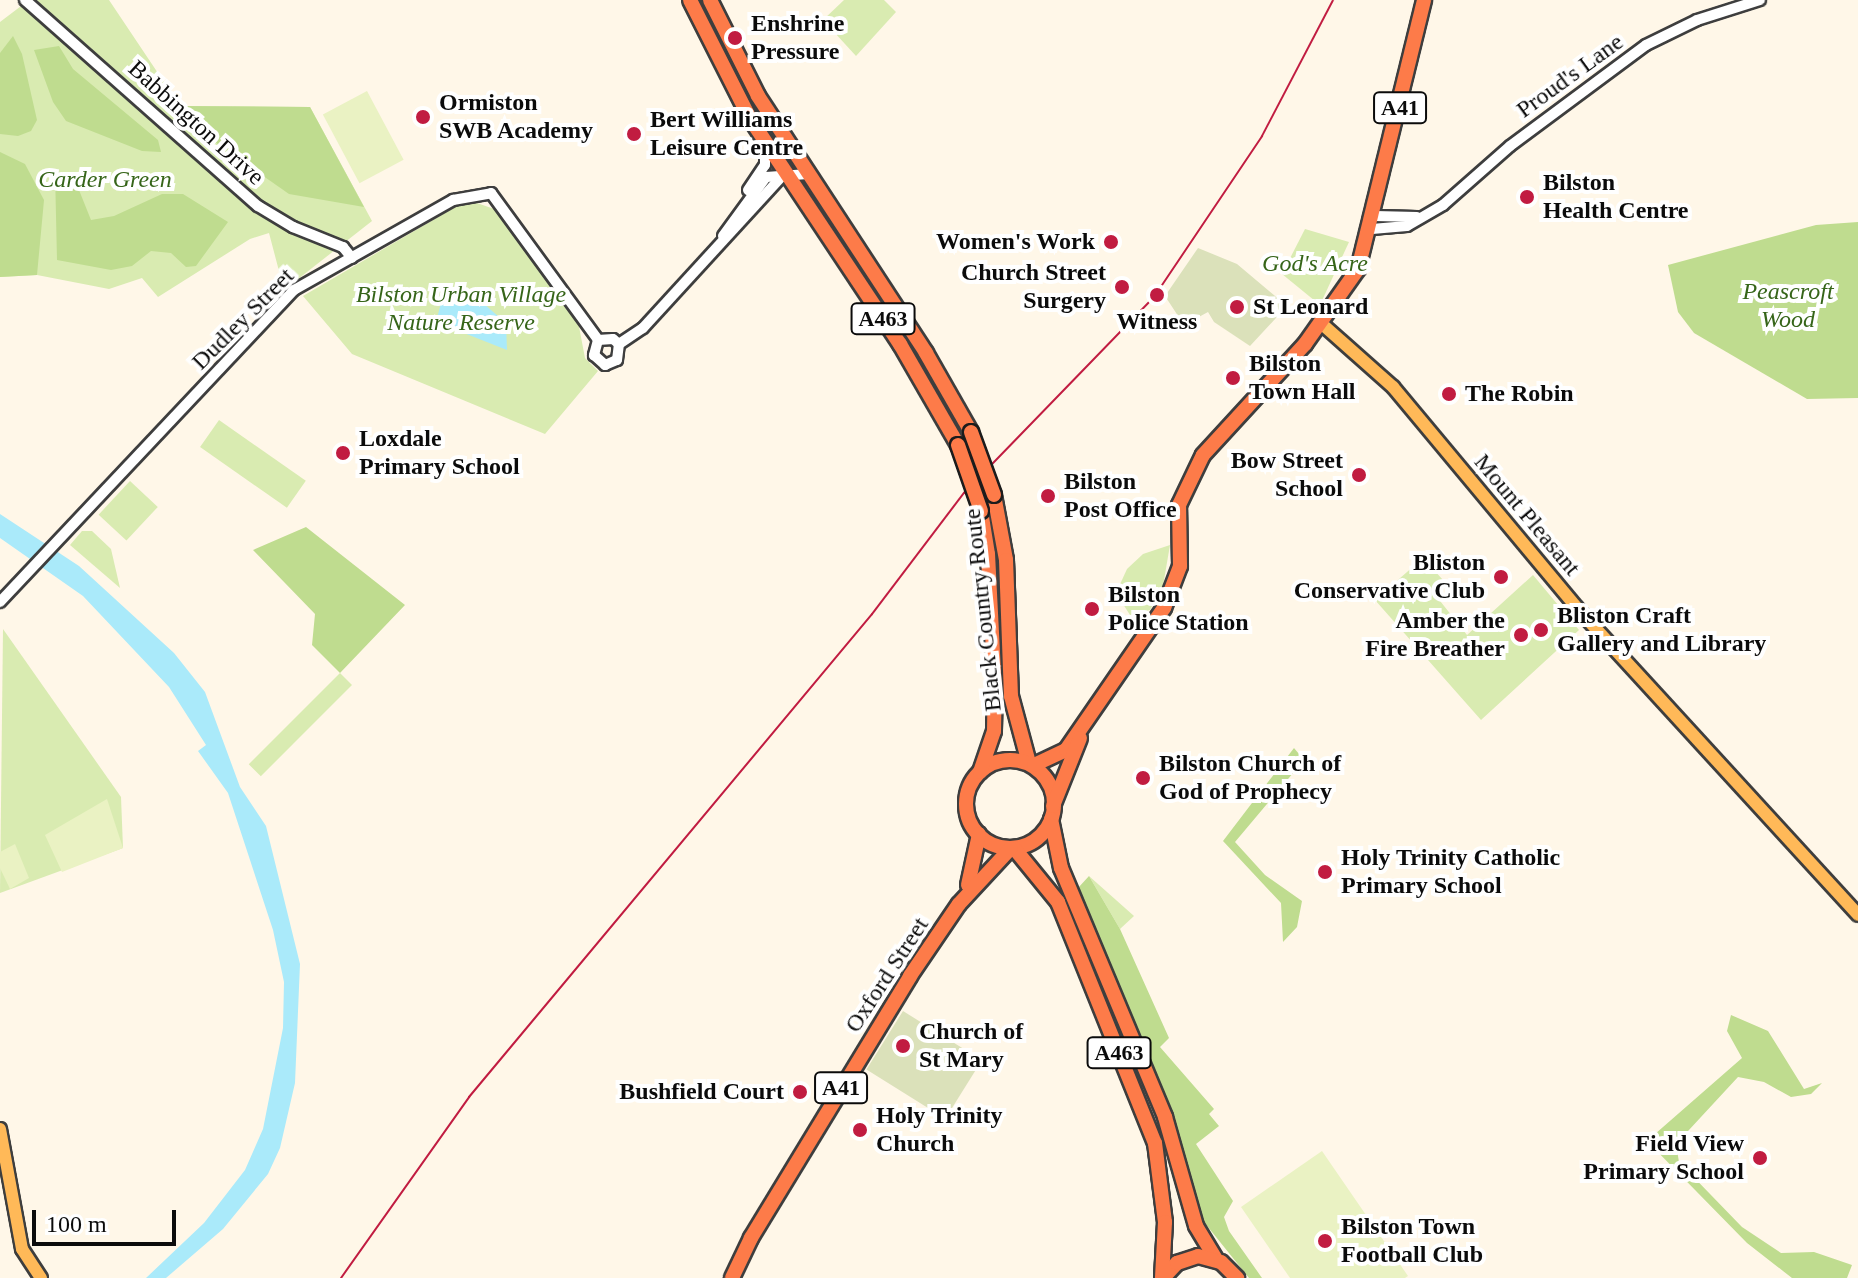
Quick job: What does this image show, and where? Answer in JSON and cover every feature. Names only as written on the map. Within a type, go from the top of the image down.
[{"type":"highway","name":"Black Country Route","points":[[690,0],[765,144],[900,344],[958,445],[981,511],[988,554],[995,703],[991,745],[979,772]]},
{"type":"highway","name":"Black Country Route","points":[[710,0],[754,88],[926,353],[971,432],[994,495],[1006,560],[1011,696],[1031,764]]},
{"type":"highway","name":"A41","points":[[1031,764],[1066,750],[1172,591],[1182,549],[1179,505],[1210,445],[1322,324],[1358,269],[1373,222],[1424,0]]},
{"type":"highway","name":"A41","points":[[1052,813],[1082,730]]},
{"type":"highway","points":[[1006,760],[1031,764],[1051,787],[1052,813],[1030,844],[1012,848],[995,846],[979,834],[966,802],[979,772],[1006,760]]},
{"type":"highway","name":"A463","points":[[1052,813],[1061,868],[1165,1117],[1196,1226],[1216,1259]]},
{"type":"highway","name":"Oxford Street","points":[[732,1278],[815,1129],[959,904],[974,873],[979,834]]},
{"type":"highway","name":"A463","points":[[1012,848],[1058,902],[1155,1143],[1165,1222],[1162,1278]]},
{"type":"highway","name":"Oxford Street","points":[[959,904],[1012,848]]},
{"type":"highway","points":[[1162,1278],[1185,1259],[1216,1259],[1237,1278]]},
{"type":"main road","name":"Mount Pleasant","points":[[1322,324],[1393,387],[1577,608],[1858,915]]},
{"type":"main road","points":[[0,1129],[22,1249],[41,1278]]},
{"type":"street","name":"Babbington Drive","points":[[25,0],[258,206],[343,247],[352,258]]},
{"type":"street","name":"Proud's Lane","points":[[1373,222],[1423,216],[1634,53],[1697,20],[1760,0]]},
{"type":"street","points":[[705,260],[765,165],[765,144]]},
{"type":"street","points":[[619,344],[613,339],[598,340],[594,355],[605,365],[617,360],[619,344],[643,328],[705,260],[766,177],[785,173],[808,174]]},
{"type":"street","name":"Dudley Street","points":[[0,602],[294,290],[453,200],[491,193],[598,340]]},
{"type":"green space","name":"Carder Green","points":[[29,0],[109,0],[180,106],[310,107],[372,221],[284,290],[269,233],[250,239],[158,297],[142,278],[109,289],[37,275],[0,277],[0,22]]},
{"type":"green space","points":[[844,0],[884,0],[896,12],[856,56],[823,20]]},
{"type":"green space","points":[[13,36],[22,54],[37,120],[31,131],[18,136],[0,134],[0,53]]},
{"type":"green space","points":[[59,46],[73,69],[158,140],[161,152],[142,151],[66,121],[53,102],[34,50]]},
{"type":"green space","points":[[367,91],[404,160],[359,183],[323,114]]},
{"type":"green space","points":[[180,106],[310,107],[364,207],[289,194],[205,135]]},
{"type":"green space","points":[[0,152],[25,164],[44,200],[37,275],[0,277]]},
{"type":"green space","points":[[55,172],[75,180],[91,220],[114,216],[162,194],[183,194],[228,222],[196,266],[186,267],[171,253],[151,251],[132,266],[111,270],[57,260]]},
{"type":"green space","name":"Bilston Urban Village Nature Reserve","points":[[477,203],[497,210],[577,316],[585,358],[598,371],[545,434],[352,354],[303,296],[457,206]]},
{"type":"green space","name":"Peascroft Wood","points":[[1858,222],[1858,398],[1807,399],[1694,333],[1678,312],[1668,265],[1816,225]]},
{"type":"green space","name":"God's Acre","points":[[1305,229],[1349,242],[1320,305],[1282,274]]},
{"type":"green space","points":[[1198,248],[1237,264],[1287,306],[1250,346],[1214,322],[1208,312],[1184,325],[1165,296]]},
{"type":"green space","points":[[219,420],[306,481],[287,508],[200,447]]},
{"type":"green space","points":[[130,481],[158,507],[126,541],[99,515]]},
{"type":"green space","points":[[306,527],[405,605],[340,673],[312,645],[315,614],[253,550]]},
{"type":"green space","points":[[82,531],[92,531],[111,549],[120,588],[70,545]]},
{"type":"green space","points":[[1170,545],[1163,586],[1150,610],[1130,615],[1116,593],[1127,569],[1143,554]]},
{"type":"green space","points":[[1423,558],[1443,580],[1433,592],[1467,635],[1533,575],[1579,630],[1481,720],[1375,600]]},
{"type":"green space","points":[[3,629],[121,797],[123,848],[0,893]]},
{"type":"green space","points":[[340,673],[352,685],[261,776],[249,764]]},
{"type":"green space","points":[[1294,748],[1304,760],[1235,842],[1265,875],[1302,901],[1297,927],[1283,942],[1281,903],[1223,841]]},
{"type":"green space","points":[[107,799],[123,848],[62,872],[45,835]]},
{"type":"green space","points":[[15,844],[29,878],[10,889],[0,868],[0,852]]},
{"type":"green space","points":[[1089,876],[1134,916],[1120,929]]},
{"type":"green space","points":[[1089,876],[1120,929],[1169,1038],[1160,1047],[1214,1109],[1209,1114],[1219,1126],[1196,1144],[1233,1201],[1224,1217],[1229,1231],[1262,1278],[1249,1278],[1204,1222],[1176,1125],[1078,888]]},
{"type":"green space","points":[[903,1011],[982,1060],[945,1119],[866,1070]]},
{"type":"green space","points":[[1731,1015],[1768,1031],[1804,1089],[1822,1083],[1811,1094],[1791,1097],[1764,1082],[1738,1077],[1676,1144],[1679,1162],[1742,1227],[1781,1253],[1814,1252],[1852,1265],[1847,1278],[1792,1278],[1747,1243],[1647,1141],[1742,1058],[1727,1031]]},
{"type":"green space","name":"Bilston Town Football Club","points":[[1322,1151],[1408,1276],[1290,1278],[1241,1207]]},
{"type":"water","points":[[455,294],[476,297],[506,323],[507,350],[436,322],[441,303]]},
{"type":"water","points":[[0,514],[79,566],[174,653],[205,692],[240,787],[266,826],[300,964],[295,1083],[280,1148],[268,1174],[223,1229],[166,1278],[146,1278],[204,1223],[245,1170],[263,1129],[283,1028],[284,982],[273,930],[228,793],[198,751],[206,745],[169,687],[83,596],[0,538]]},
{"type":"tram line","points":[[341,1278],[469,1097],[872,614],[964,493],[1154,297],[1262,136],[1333,0]]},
{"type":"place","name":"Enshrine Pressure","points":[[735,38]]},
{"type":"place","name":"Ormiston SWB Academy","points":[[423,117]]},
{"type":"place","name":"Bert Williams Leisure Centre","points":[[634,134]]},
{"type":"place","name":"Bilston Health Centre","points":[[1527,197]]},
{"type":"place","name":"Women's Work","points":[[1111,242]]},
{"type":"place","name":"Church Street Surgery","points":[[1122,287]]},
{"type":"place","name":"Witness","points":[[1157,295]]},
{"type":"place","name":"St Leonard","points":[[1237,307]]},
{"type":"place","name":"Bilston Town Hall","points":[[1233,378]]},
{"type":"place","name":"The Robin","points":[[1449,394]]},
{"type":"place","name":"Loxdale Primary School","points":[[343,453]]},
{"type":"place","name":"Bow Street School","points":[[1359,475]]},
{"type":"place","name":"Bilston Post Office","points":[[1048,496]]},
{"type":"place","name":"Bliston Conservative Club","points":[[1501,577]]},
{"type":"place","name":"Bilston Police Station","points":[[1092,609]]},
{"type":"place","name":"Bliston Craft Gallery and Library","points":[[1541,630]]},
{"type":"place","name":"Amber the Fire Breather","points":[[1521,635]]},
{"type":"place","name":"Bilston Church of God of Prophecy","points":[[1143,778]]},
{"type":"place","name":"Holy Trinity Catholic Primary School","points":[[1325,872]]},
{"type":"place","name":"Church of St Mary","points":[[903,1046]]},
{"type":"place","name":"Bushfield Court","points":[[800,1092]]},
{"type":"place","name":"Holy Trinity Church","points":[[860,1130]]},
{"type":"place","name":"Field View Primary School","points":[[1760,1158]]},
{"type":"place","name":"Bilston Town Football Club","points":[[1325,1241]]}]
